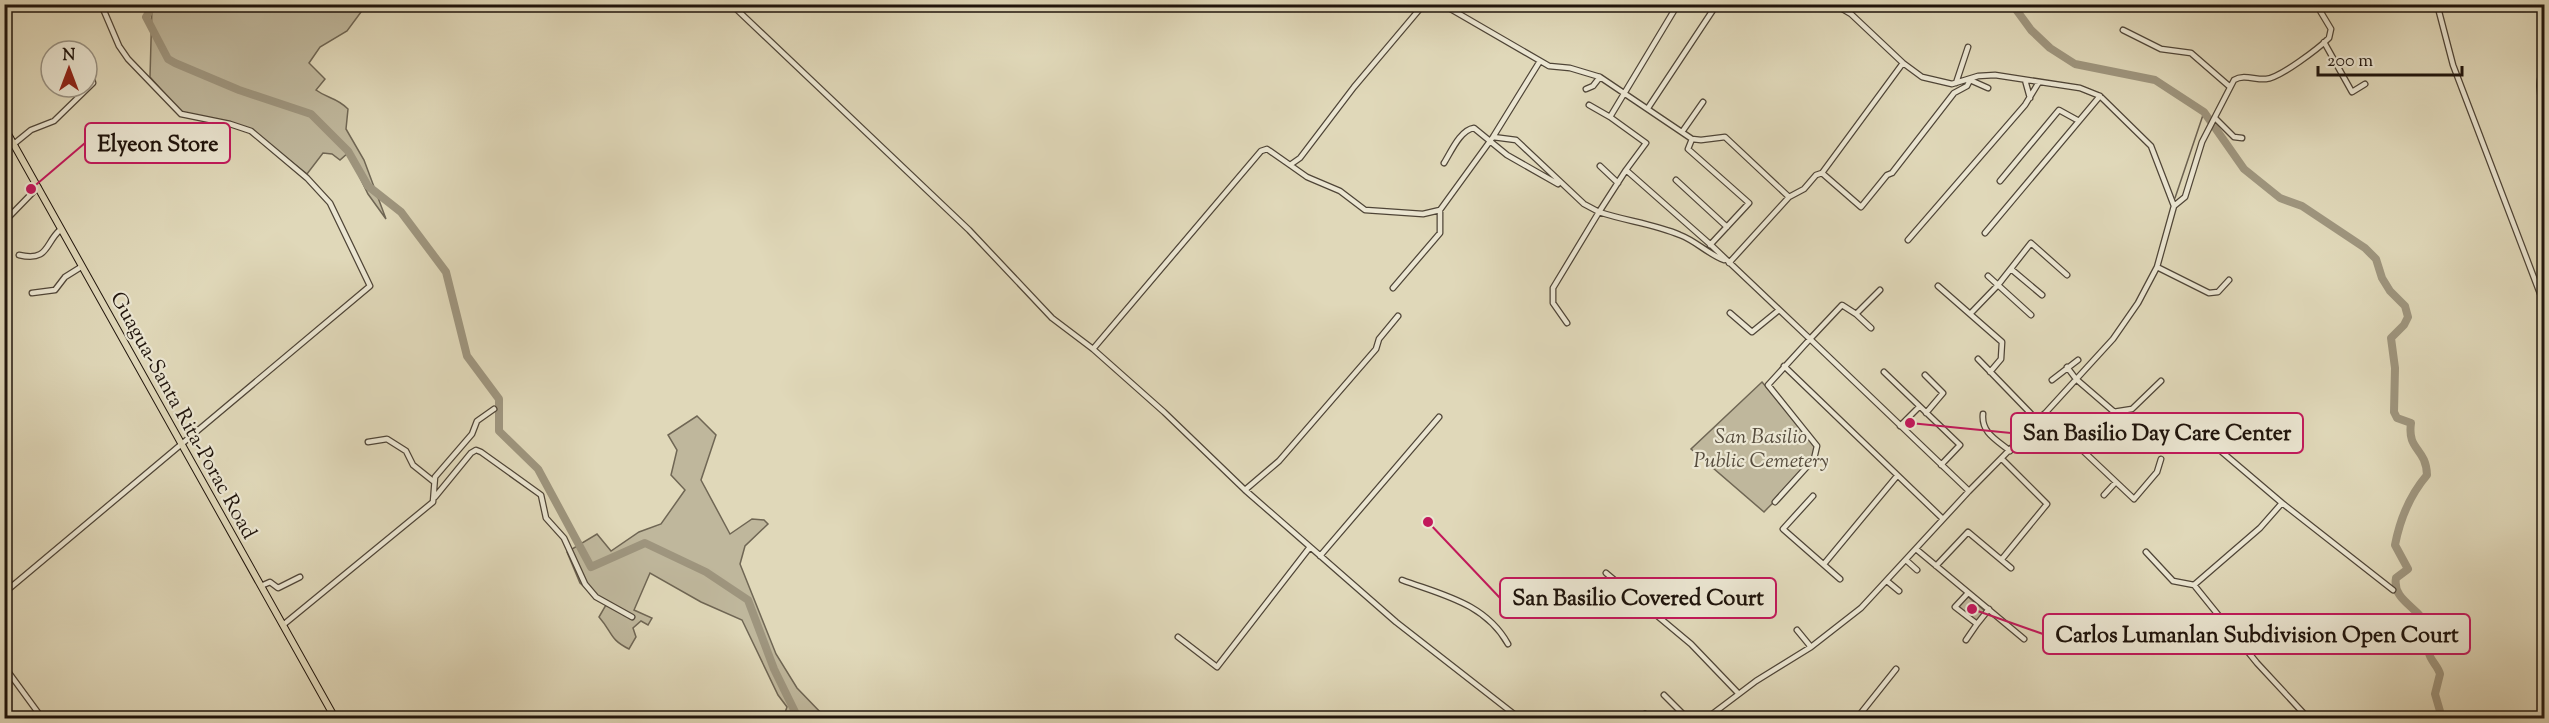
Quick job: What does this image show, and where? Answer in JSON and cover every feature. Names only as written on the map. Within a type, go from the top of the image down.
[{"type":"main road","name":"Guagua-Santa Rita-Porac Road","points":[[4,127],[335,718]]},
{"type":"street","points":[[4,593],[370,286],[330,203],[307,178],[251,131],[230,124],[181,114],[119,46],[101,4]]},
{"type":"street","points":[[731,4],[961,222],[1052,318],[1093,349],[1245,490],[1379,608],[1519,718]]},
{"type":"street","points":[[1290,165],[1300,158],[1354,87],[1424,4]]},
{"type":"street","points":[[1442,4],[1549,66],[1570,68],[1600,77],[1692,139],[1701,141],[1725,137],[1789,197]]},
{"type":"street","points":[[1610,117],[1678,4]]},
{"type":"street","points":[[1648,108],[1717,4]]},
{"type":"street","points":[[1834,4],[1851,14],[1903,63],[1922,77],[1942,83],[1989,75],[2080,88],[2100,96],[2151,146],[2174,206]]},
{"type":"street","points":[[1707,718],[1738,693],[1811,647],[1854,615],[1969,491],[2002,459],[2036,418],[2044,414],[2074,377],[2122,326],[2157,267],[2174,206],[2185,197],[2206,133],[2222,108],[2229,86],[2239,77],[2267,79],[2278,75],[2324,42],[2331,34],[2331,29],[2316,4]]},
{"type":"street","points":[[2437,4],[2453,65],[2544,304]]},
{"type":"street","points":[[2123,30],[2161,49],[2191,53],[2229,86]]},
{"type":"street","points":[[2324,42],[2352,92],[2365,84]]},
{"type":"street","points":[[1956,82],[1968,47]]},
{"type":"street","points":[[1093,349],[1261,151],[1267,150],[1307,177],[1340,191],[1365,210],[1423,214],[1440,210],[1446,205],[1492,139],[1540,61]]},
{"type":"street","points":[[1727,261],[1789,197],[1804,189],[1816,175],[1822,172],[1903,63]]},
{"type":"street","points":[[1586,88],[1593,86],[1600,77]]},
{"type":"street","points":[[1822,172],[1861,207],[1887,175],[1892,173],[1950,98],[1967,86],[1970,80]]},
{"type":"street","points":[[1970,80],[1988,88]]},
{"type":"street","points":[[2025,80],[2030,98]]},
{"type":"street","points":[[1908,240],[2030,98],[2039,82]]},
{"type":"street","points":[[1984,233],[2100,96]]},
{"type":"street","points":[[4,152],[31,129],[54,121],[78,99]]},
{"type":"street","points":[[1682,132],[1702,102]]},
{"type":"street","points":[[1567,323],[1553,303],[1553,288],[1599,212],[1646,142],[1590,105]]},
{"type":"street","points":[[2000,181],[2059,110],[2079,121]]},
{"type":"street","points":[[2213,120],[2234,137],[2242,138]]},
{"type":"street","points":[[1443,163],[1466,130],[1474,128],[1492,139],[1507,155],[1565,187]]},
{"type":"street","points":[[1492,139],[1516,140],[1584,204],[1599,212],[1693,239],[1727,261]]},
{"type":"street","points":[[1692,139],[1688,149],[1749,202],[1706,249]]},
{"type":"street","points":[[1600,166],[1618,183]]},
{"type":"street","points":[[1626,170],[1711,245],[1969,491]]},
{"type":"street","points":[[1676,180],[1727,227]]},
{"type":"street","points":[[4,222],[38,187]]},
{"type":"street","points":[[1393,288],[1440,233],[1440,210]]},
{"type":"street","points":[[19,255],[33,256],[44,251],[60,230]]},
{"type":"street","points":[[1971,313],[1998,285],[2031,243],[2067,275]]},
{"type":"street","points":[[32,293],[55,290],[65,278],[81,267]]},
{"type":"street","points":[[2157,267],[2209,293],[2218,292],[2229,280]]},
{"type":"street","points":[[2011,268],[2042,295]]},
{"type":"street","points":[[1988,276],[2031,315]]},
{"type":"street","points":[[1938,286],[1971,313],[2004,346],[2001,359],[1990,372]]},
{"type":"street","points":[[1856,314],[1880,290]]},
{"type":"street","points":[[1774,502],[1807,467],[1817,450],[1815,441],[1768,387],[1769,382],[1842,305],[1871,328]]},
{"type":"street","points":[[1730,313],[1752,332],[1779,310]]},
{"type":"street","points":[[1245,490],[1279,461],[1376,349],[1379,339],[1398,316]]},
{"type":"street","points":[[1978,359],[2036,418]]},
{"type":"street","points":[[2052,380],[2078,360]]},
{"type":"street","points":[[1784,366],[1943,519]]},
{"type":"street","points":[[2067,368],[2074,377],[2149,442],[2177,418],[2182,417],[2282,503],[2393,590]]},
{"type":"street","points":[[1884,372],[1960,445],[1941,465]]},
{"type":"street","points":[[1925,375],[1943,393],[1926,413]]},
{"type":"street","points":[[2113,412],[2132,409],[2161,381]]},
{"type":"street","points":[[1900,426],[1919,407]]},
{"type":"street","points":[[435,497],[433,481],[443,466],[472,434],[477,421],[494,409]]},
{"type":"street","points":[[1983,414],[1982,423],[1986,431],[2008,450]]},
{"type":"street","points":[[2044,414],[2132,502],[2157,472],[2161,459]]},
{"type":"street","points":[[1320,556],[1439,417]]},
{"type":"street","points":[[368,442],[387,439],[406,450],[413,465],[433,481]]},
{"type":"street","points":[[283,625],[430,504],[471,453],[476,450],[541,495],[546,518],[564,538],[585,584],[596,597],[632,617]]},
{"type":"street","points":[[2002,459],[2047,504],[2002,560]]},
{"type":"street","points":[[1824,564],[1897,476]]},
{"type":"street","points":[[2104,495],[2115,483]]},
{"type":"street","points":[[1813,495],[1783,529],[1840,579]]},
{"type":"street","points":[[2194,585],[2260,528],[2282,503]]},
{"type":"street","points":[[1936,566],[1968,532],[2011,568]]},
{"type":"street","points":[[1178,637],[1217,667],[1310,547]]},
{"type":"street","points":[[1916,549],[2024,639]]},
{"type":"street","points":[[2146,552],[2173,581],[2194,585],[2257,663],[2308,718]]},
{"type":"street","points":[[1905,560],[1917,570]]},
{"type":"street","points":[[1606,573],[1691,644],[1738,693]]},
{"type":"street","points":[[261,586],[270,582],[276,589],[300,577]]},
{"type":"street","points":[[1402,580],[1452,597],[1485,616],[1500,630],[1508,644]]},
{"type":"street","points":[[1887,581],[1899,591]]},
{"type":"street","points":[[1968,592],[1955,607],[1977,624]]},
{"type":"street","points":[[1966,640],[1989,609]]},
{"type":"street","points":[[1797,630],[1811,647]]},
{"type":"street","points":[[4,666],[42,718]]},
{"type":"street","points":[[1857,718],[1896,669]]},
{"type":"street","points":[[1664,694],[1687,718]]},
{"type":"green space","points":[[152,5],[362,5],[364,8],[347,31],[320,47],[309,63],[325,79],[316,90],[340,102],[348,109],[346,129],[364,160],[386,219],[368,194],[348,153],[340,160],[332,154],[323,153],[307,174],[251,130],[182,113],[150,77]]},
{"type":"green space","name":"San Basilio Public Cemetery","points":[[1762,382],[1816,446],[1803,472],[1764,512],[1691,449]]},
{"type":"green space","points":[[697,416],[716,435],[701,480],[730,534],[752,519],[764,520],[768,524],[745,546],[740,564],[776,654],[797,688],[824,716],[783,718],[787,707],[778,695],[742,620],[701,602],[650,573],[634,610],[652,618],[648,625],[641,621],[633,628],[636,637],[629,649],[614,639],[599,617],[606,605],[580,583],[567,552],[597,534],[611,551],[639,532],[661,524],[685,490],[671,475],[677,450],[668,435]]},
{"type":"green space","points":[[1967,596],[1985,611],[1976,622],[1958,607]]},
{"type":"waterway","points":[[154,4],[146,17],[168,59],[239,90],[311,114],[348,151],[368,186],[401,212],[446,272],[467,356],[499,399],[499,431],[538,469],[591,567],[645,543],[706,572],[748,600],[774,669],[798,718]]},
{"type":"waterway","points":[[2012,4],[2031,30],[2050,48],[2075,64],[2155,80],[2204,112],[2244,169],[2280,198],[2302,206],[2365,248],[2376,259],[2382,278],[2390,291],[2405,306],[2408,317],[2404,325],[2391,338],[2395,368],[2394,412],[2397,418],[2411,423],[2412,439],[2424,459],[2427,475],[2406,508],[2400,526],[2395,545],[2408,569],[2396,578],[2396,586],[2402,598],[2426,624],[2430,656],[2440,674],[2435,694],[2442,718]]},
{"type":"waterway","points":[[2542,4],[2544,9]]},
{"type":"waterway","points":[[2544,59],[2537,86],[2540,103],[2544,106]]},
{"type":"waterway","points":[[2175,198],[2204,112]]},
{"type":"place","name":"Elyeon Store","points":[[31,189]]},
{"type":"place","name":"San Basilio Day Care Center","points":[[1910,423]]},
{"type":"place","name":"San Basilio Covered Court","points":[[1428,522]]},
{"type":"place","name":"Carlos Lumanlan Subdivision Open Court","points":[[1972,609]]}]
